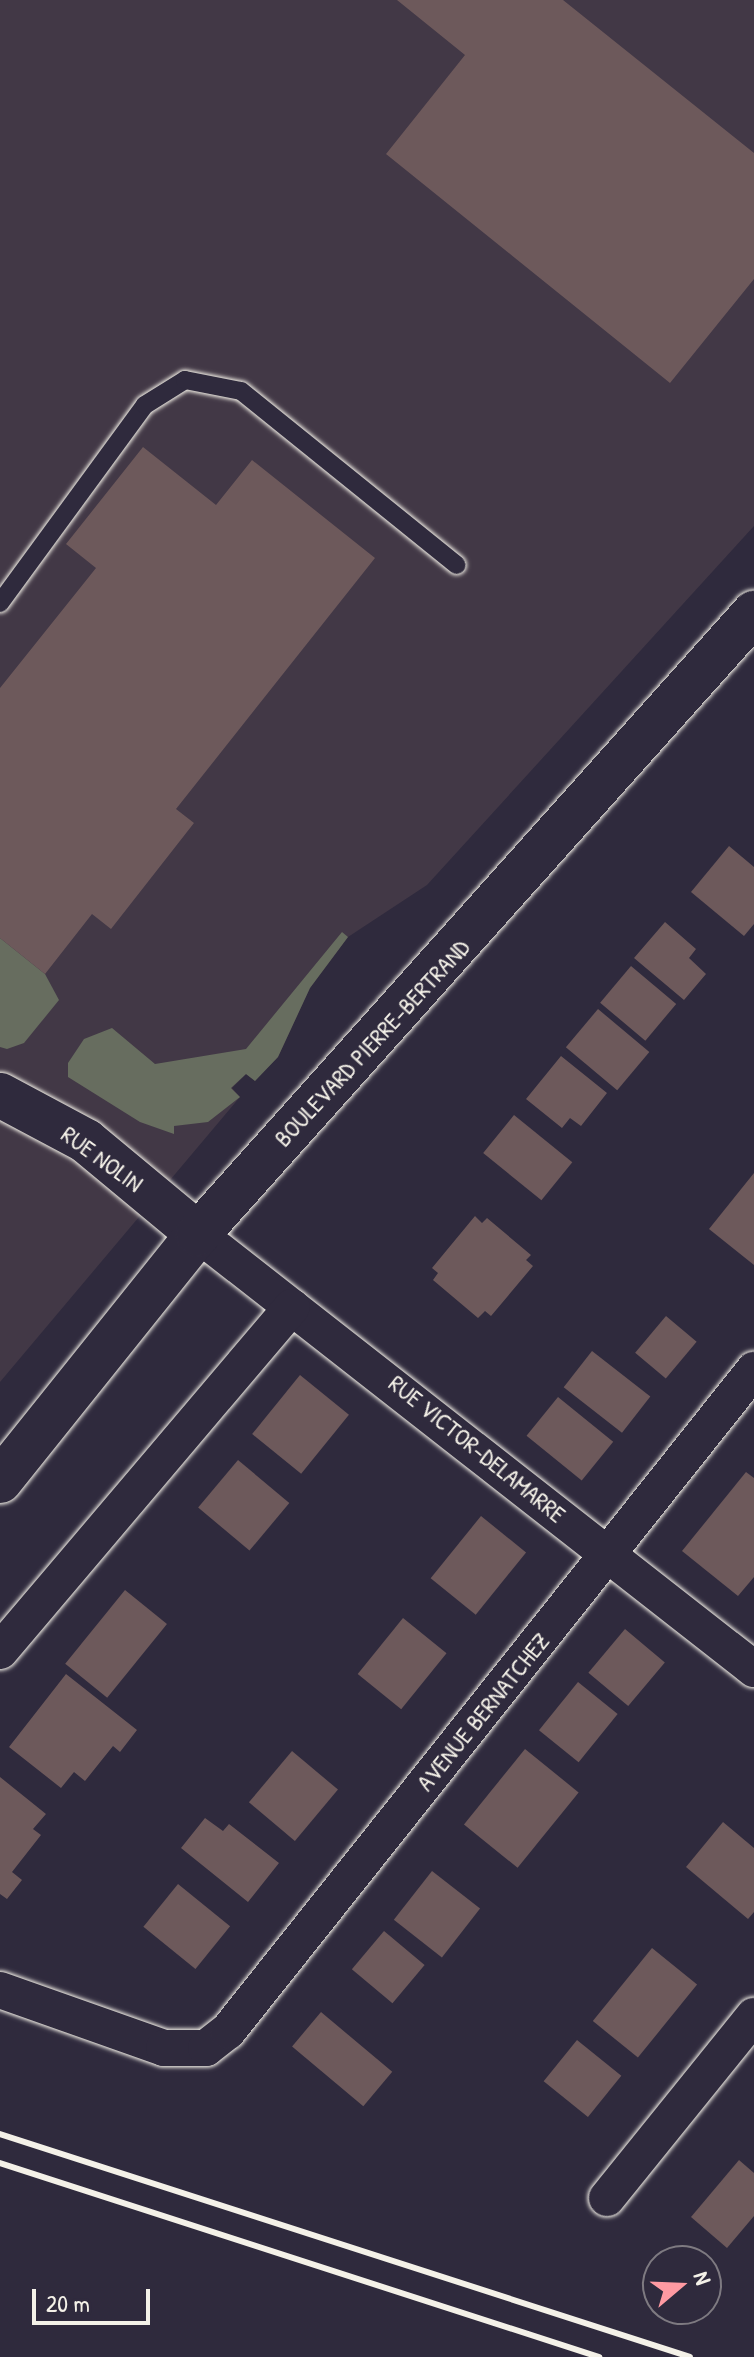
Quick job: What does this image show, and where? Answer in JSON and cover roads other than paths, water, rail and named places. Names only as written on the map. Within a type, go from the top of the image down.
[{"type":"main road","name":"BOULEVARD PIERRE-BERTRAND","points":[[0,1481],[198,1234],[754,613]]},
{"type":"main road","name":"RUE NOLIN","points":[[0,1095],[86,1141],[198,1234]]},
{"type":"street","name":"RUE VICTOR-DELAMARRE","points":[[198,1234],[754,1669]]},
{"type":"street","points":[[0,1651],[292,1307]]},
{"type":"street","name":"AVENUE BERNATCHEZ","points":[[0,1990],[164,2048],[206,2048],[228,2031],[754,1370]]},
{"type":"street","points":[[607,2198],[754,2016]]},
{"type":"lane","points":[[0,603],[145,405],[185,380],[241,391],[457,565]]},
{"type":"railway","points":[[0,2134],[690,2357]]},
{"type":"railway","points":[[0,2163],[599,2357]]}]
